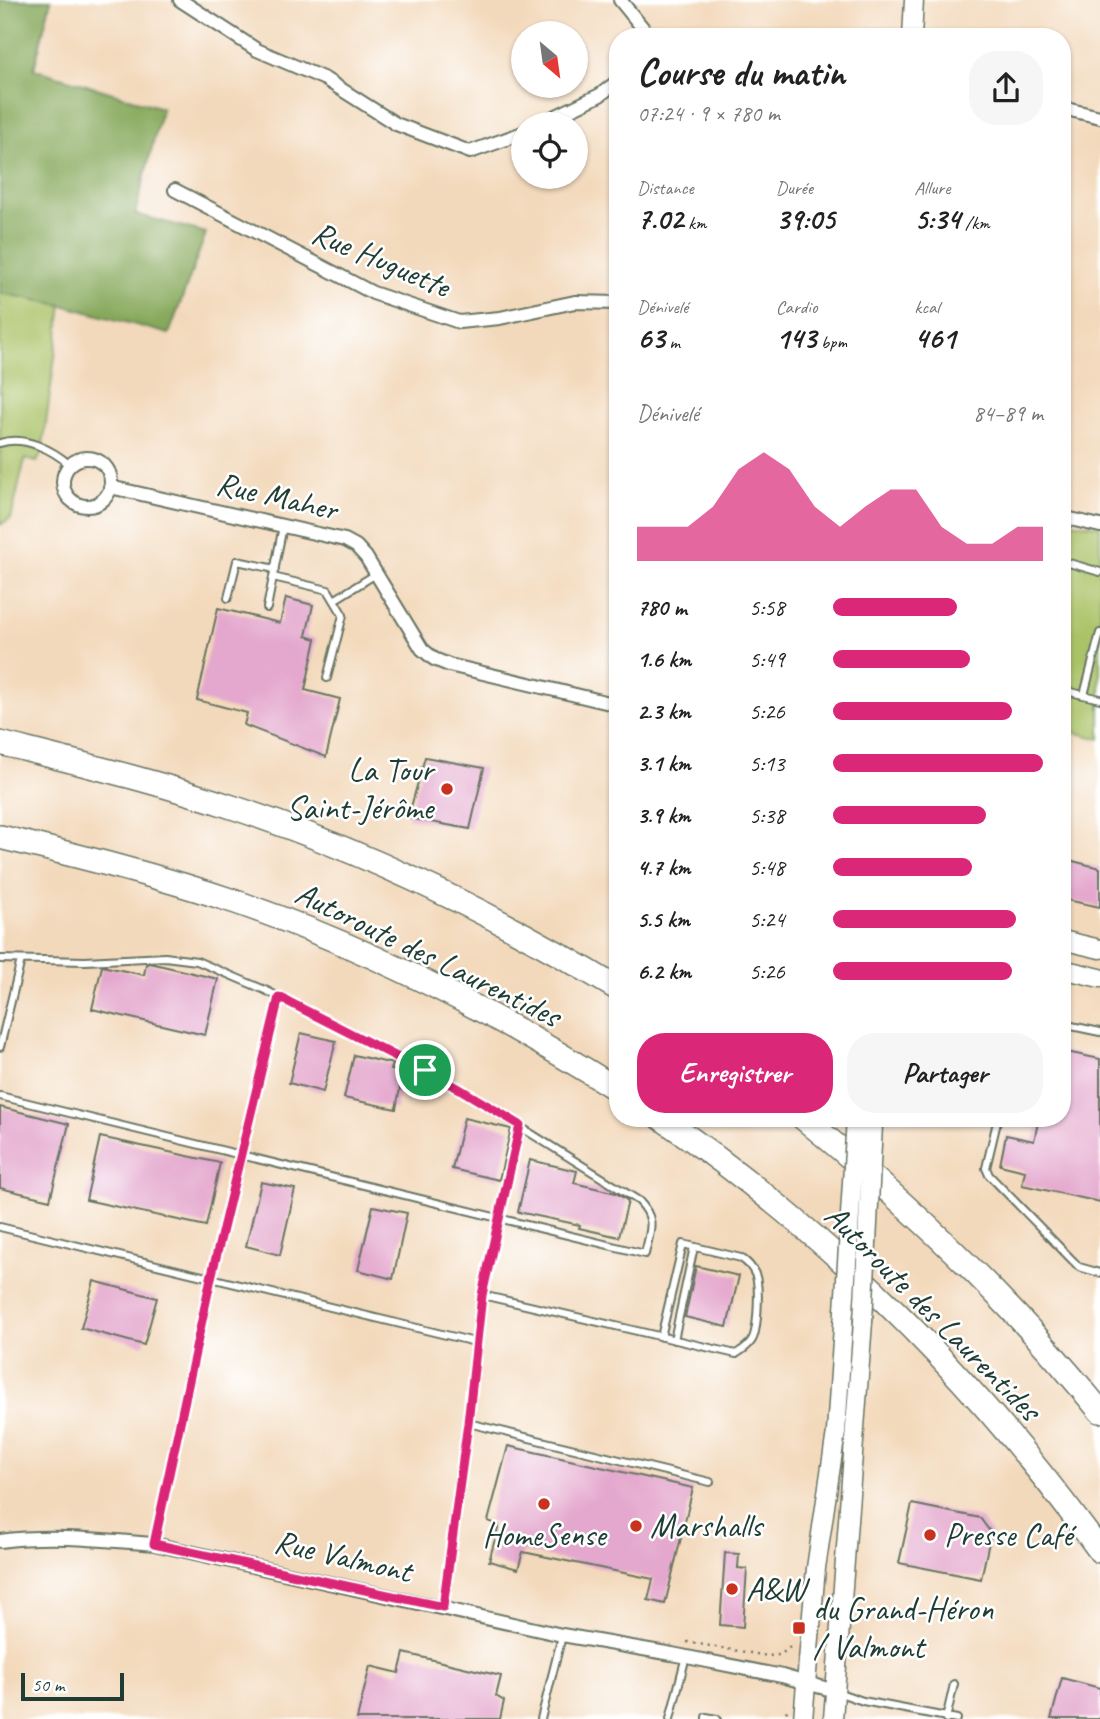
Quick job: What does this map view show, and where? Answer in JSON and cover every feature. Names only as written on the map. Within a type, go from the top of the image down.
[{"type":"highway","name":"Autoroute des Laurentides","points":[[0,743],[155,783],[234,808],[326,842],[403,875],[504,924],[609,984]]},
{"type":"highway","name":"Autoroute des Laurentides","points":[[0,837],[154,877],[233,901],[328,937],[471,1004],[534,1038],[609,1084]]},
{"type":"highway","name":"Autoroute des Laurentides","points":[[673,1127],[771,1200],[825,1245],[904,1320],[974,1394],[1039,1470],[1100,1551]]},
{"type":"highway","name":"Autoroute des Laurentides","points":[[814,1127],[959,1256],[1041,1342],[1100,1411]]},
{"type":"street","points":[[180,0],[257,50],[325,79],[396,124],[470,152],[511,137]]},
{"type":"street","points":[[620,0],[643,28]]},
{"type":"street","points":[[912,28],[914,0]]},
{"type":"street","points":[[564,112],[609,88]]},
{"type":"street","points":[[1071,110],[1100,117]]},
{"type":"street","name":"Rue Huguette","points":[[175,190],[373,293],[459,322],[500,318],[575,302],[609,303]]},
{"type":"street","points":[[81,459],[97,460],[109,472],[110,487],[105,497],[87,506],[69,497],[64,488],[65,474],[71,465],[81,459]]},
{"type":"street","name":"Rue Maher","points":[[110,487],[349,541],[366,557],[422,649],[437,661],[609,703]]},
{"type":"street","points":[[1071,519],[1100,526]]},
{"type":"street","points":[[1071,942],[1100,949]]},
{"type":"street","points":[[1071,971],[1100,978]]},
{"type":"street","points":[[803,1719],[816,1568],[834,1444],[844,1311],[866,1127]]},
{"type":"street","points":[[834,1719],[863,1322],[867,1127]]},
{"type":"street","name":"Rue Valmont","points":[[0,1541],[41,1537],[154,1544],[562,1635],[686,1656],[835,1691]]},
{"type":"lane","points":[[0,443],[14,441],[49,449],[71,465]]},
{"type":"lane","points":[[267,608],[284,525]]},
{"type":"lane","points":[[228,598],[237,561],[275,569]]},
{"type":"lane","points":[[1071,564],[1100,572]]},
{"type":"lane","points":[[334,600],[376,574]]},
{"type":"lane","points":[[273,577],[328,590],[343,615],[327,678]]},
{"type":"lane","points":[[1084,695],[1100,633]]},
{"type":"lane","points":[[1071,692],[1100,699]]},
{"type":"lane","points":[[0,959],[184,958],[197,961],[279,997],[436,1076],[520,1125],[639,1201],[648,1210],[652,1221],[645,1254],[0,1097]]},
{"type":"lane","points":[[0,1047],[21,960]]},
{"type":"lane","points":[[154,1544],[211,1278],[279,997]]},
{"type":"lane","points":[[1071,1026],[1100,1032]]},
{"type":"lane","points":[[443,1607],[482,1295],[520,1125]]},
{"type":"lane","points":[[996,1127],[986,1168],[989,1175],[1079,1267],[1100,1273]]},
{"type":"lane","points":[[0,1227],[475,1342]]},
{"type":"lane","points":[[482,1295],[661,1337],[736,1354],[746,1348],[756,1330],[757,1277],[748,1262],[683,1244],[661,1337]]},
{"type":"lane","points":[[674,1340],[694,1247]]},
{"type":"lane","points":[[468,1423],[710,1482]]},
{"type":"lane","points":[[541,1719],[562,1635]]},
{"type":"lane","points":[[670,1719],[686,1656]]},
{"type":"lane","points":[[946,1718],[954,1684]]},
{"type":"lane","points":[[835,1691],[863,1702],[957,1719]]},
{"type":"lane","points":[[706,1719],[717,1719]]},
{"type":"path","points":[[675,1640],[768,1656],[780,1655],[793,1645]]},
{"type":"green space","points":[[0,0],[51,0],[34,69],[162,108],[135,214],[206,233],[169,334],[62,305],[0,293]]},
{"type":"green space","points":[[0,293],[62,305],[42,452],[37,462],[25,459],[11,518],[0,525]]},
{"type":"green space","points":[[1071,522],[1100,526],[1100,739],[1071,731]]},
{"type":"building","points":[[286,598],[313,605],[306,636],[316,639],[305,690],[340,699],[326,757],[244,725],[247,713],[197,700],[218,608],[280,623]]},
{"type":"building","name":"La Tour Saint-Jérôme","points":[[425,757],[484,768],[470,829],[408,818]]},
{"type":"building","points":[[1071,861],[1100,868],[1100,907],[1071,901]]},
{"type":"building","points":[[146,964],[218,979],[205,1035],[92,1009],[102,966],[144,975]]},
{"type":"building","points":[[301,1033],[336,1041],[323,1092],[289,1083]]},
{"type":"building","points":[[1071,1053],[1100,1059],[1100,1202],[1022,1185],[1025,1171],[1000,1165],[1006,1135],[1034,1141],[1037,1127],[1071,1127]]},
{"type":"building","points":[[354,1055],[393,1064],[391,1070],[403,1072],[396,1109],[344,1098]]},
{"type":"building","points":[[0,1107],[69,1124],[50,1200],[0,1188]]},
{"type":"building","points":[[464,1118],[511,1129],[499,1180],[452,1169]]},
{"type":"building","points":[[100,1137],[220,1163],[206,1226],[86,1200]]},
{"type":"building","points":[[530,1160],[577,1171],[574,1183],[616,1193],[628,1201],[619,1237],[579,1228],[580,1225],[518,1212]]},
{"type":"building","points":[[261,1182],[295,1189],[280,1255],[246,1246]]},
{"type":"building","points":[[373,1206],[407,1213],[393,1279],[358,1270]]},
{"type":"building","points":[[696,1266],[739,1276],[727,1327],[685,1317]]},
{"type":"building","points":[[94,1281],[157,1298],[144,1345],[81,1328]]},
{"type":"building","points":[[508,1446],[693,1488],[665,1604],[648,1600],[653,1579],[523,1552],[518,1569],[489,1561],[499,1525],[488,1521]]},
{"type":"building","points":[[912,1504],[980,1518],[991,1533],[981,1579],[899,1563]]},
{"type":"building","points":[[725,1553],[739,1554],[738,1568],[747,1569],[743,1627],[720,1625]]},
{"type":"building","points":[[404,1653],[501,1676],[496,1696],[504,1701],[500,1719],[357,1719],[370,1666],[399,1673]]},
{"type":"building","points":[[1062,1678],[1100,1688],[1100,1719],[1051,1719]]},
{"type":"place","name":"La Tour Saint-Jérôme","points":[[447,789]]},
{"type":"place","name":"HomeSense","points":[[544,1504]]},
{"type":"place","name":"Marshalls","points":[[636,1526]]},
{"type":"place","name":"Presse Café","points":[[930,1535]]},
{"type":"place","name":"A&W","points":[[732,1589]]},
{"type":"place","name":"du Grand-Héron / Valmont","points":[[799,1628]]},
{"type":"route","points":[[279,997],[425,1070],[520,1125],[482,1295],[443,1607],[154,1544],[211,1278],[279,997]]}]
